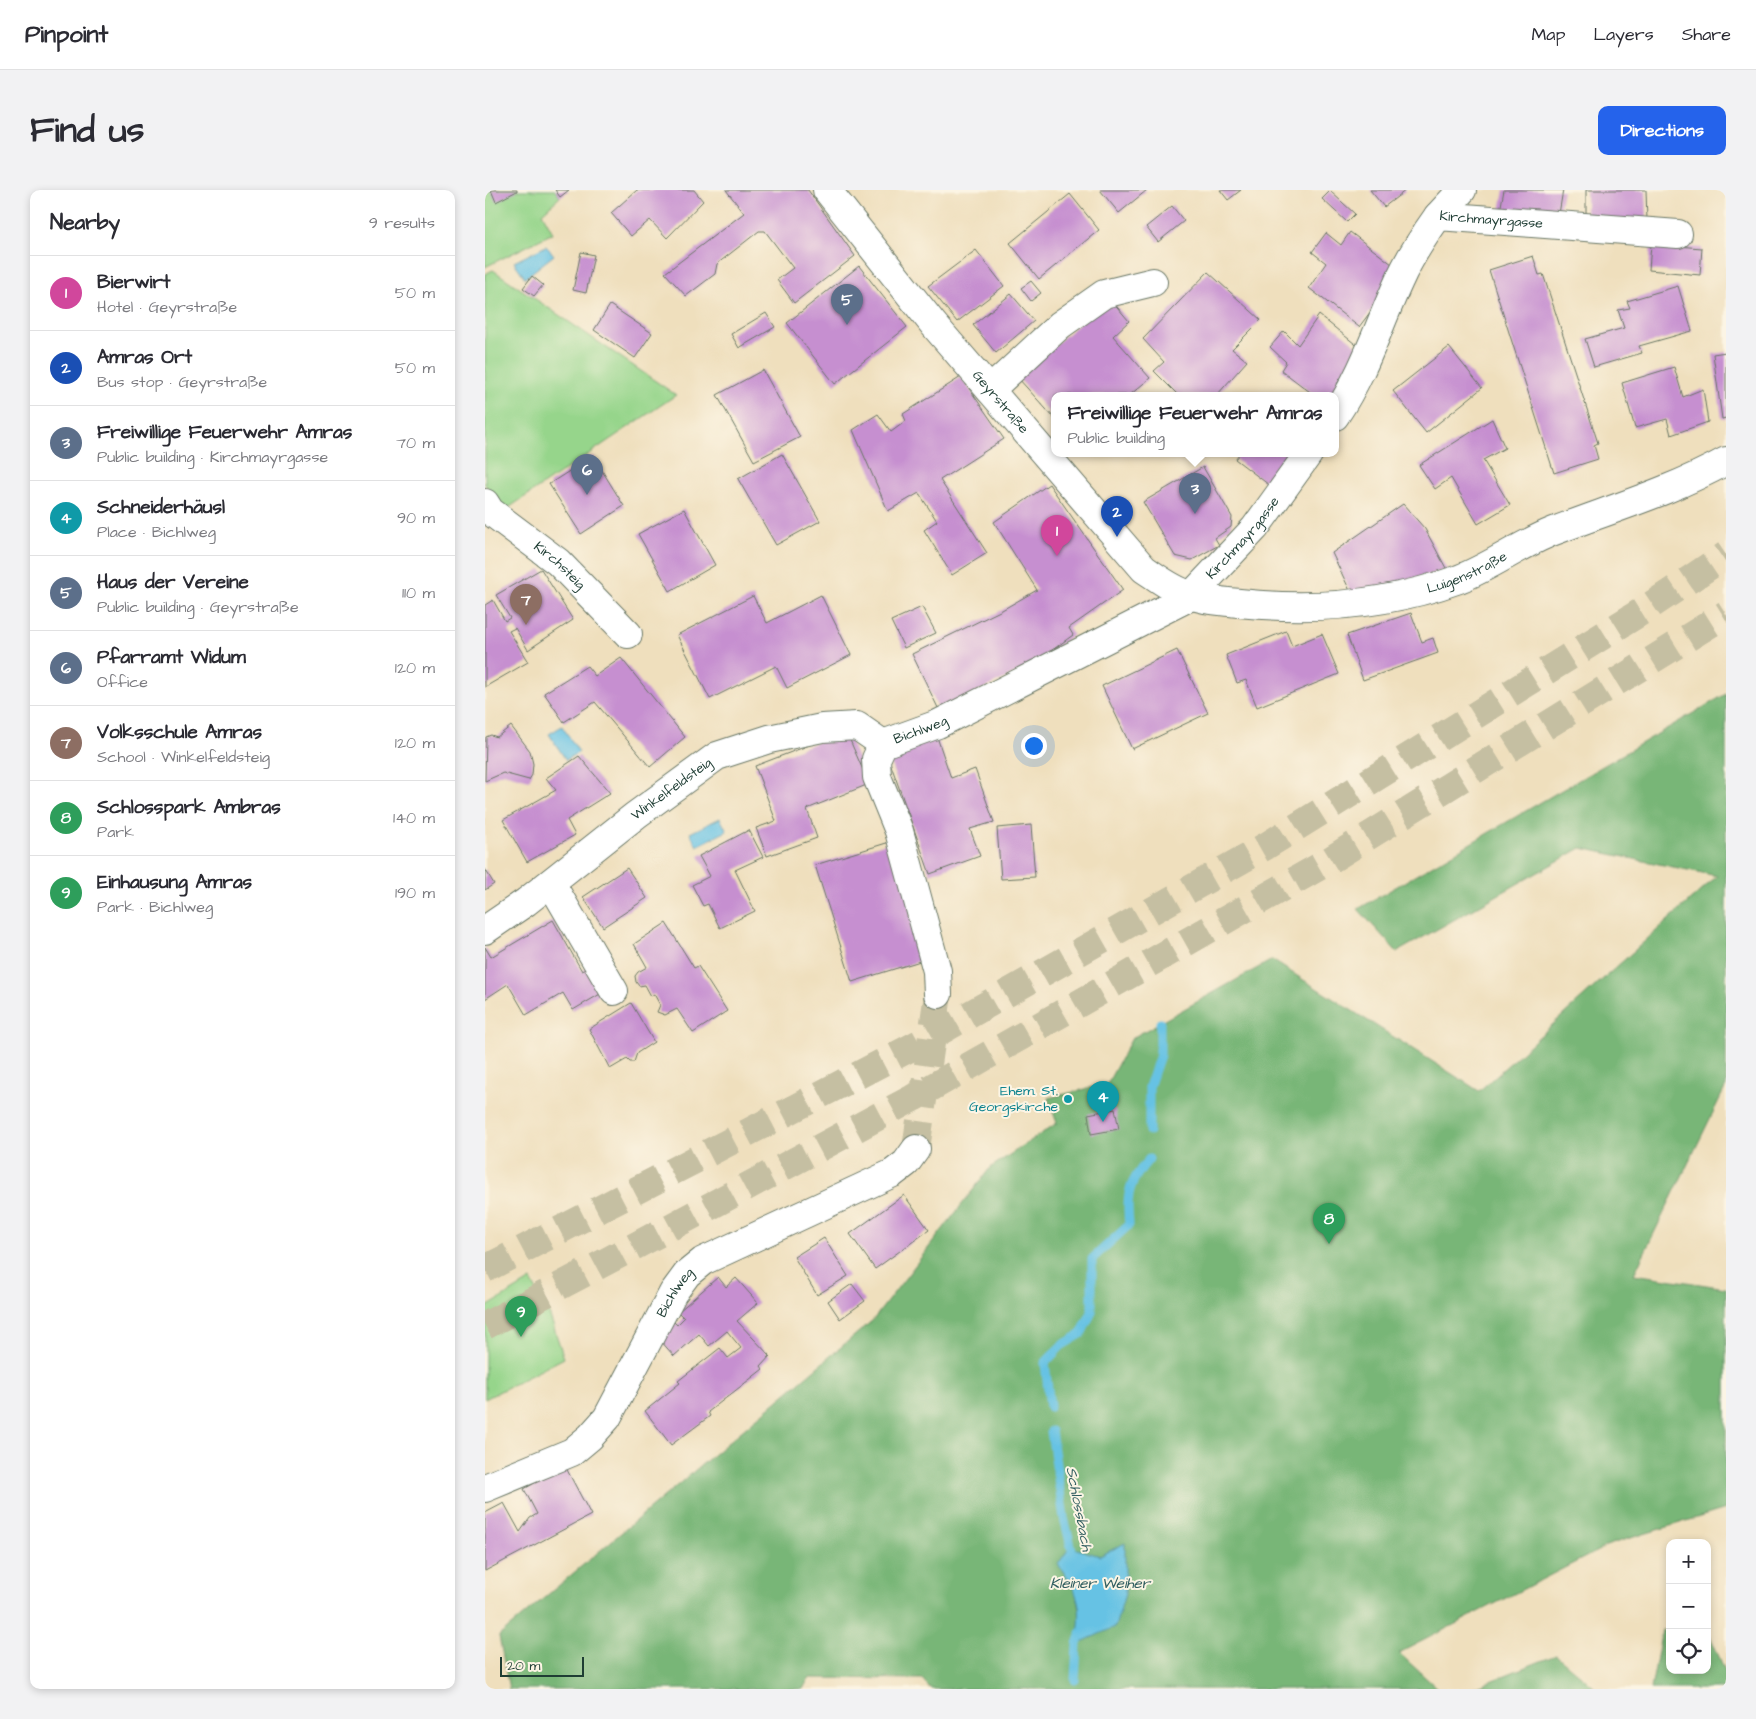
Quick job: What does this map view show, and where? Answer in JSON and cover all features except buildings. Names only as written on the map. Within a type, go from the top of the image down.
[{"type":"street","name":"Geyrstraße","points":[[827,190],[934,325],[1144,569],[1166,584],[1191,596]]},
{"type":"street","points":[[1438,216],[1462,190]]},
{"type":"street","name":"Kirchmayrgasse","points":[[1339,409],[1367,360],[1414,251],[1438,216],[1679,234]]},
{"type":"street","points":[[990,390],[1060,325],[1104,294],[1153,282]]},
{"type":"street","name":"Kirchmayrgasse","points":[[1191,596],[1255,528],[1306,457]]},
{"type":"street","name":"Luigenstraße","points":[[1191,596],[1247,604],[1307,606],[1364,604],[1402,596],[1461,578],[1551,532],[1689,479],[1726,461]]},
{"type":"street","name":"Kirchsteig","points":[[485,503],[491,511],[558,562],[628,634]]},
{"type":"street","name":"Bichlweg","points":[[938,994],[937,971],[899,831],[877,777],[875,760],[883,744],[938,724],[1191,596]]},
{"type":"street","name":"Winkelfeldsteig","points":[[485,930],[551,883],[636,815],[717,756],[783,736],[857,726],[883,744]]},
{"type":"street","points":[[551,883],[614,991]]},
{"type":"street","name":"Bichlweg","points":[[485,1488],[572,1452],[590,1437],[607,1418],[673,1292],[687,1274],[703,1261],[893,1173],[906,1163],[916,1149]]},
{"type":"green space","points":[[485,190],[555,190],[560,197],[542,213],[553,233],[485,267]]},
{"type":"green space","points":[[493,270],[676,395],[504,511],[485,484],[485,274]]},
{"type":"green space","points":[[1726,694],[1726,1086],[1634,1274],[1726,1288],[1726,1509],[1611,1544],[1399,1653],[1438,1689],[931,1689],[922,1679],[809,1678],[803,1689],[509,1689],[499,1636],[873,1320],[990,1168],[1057,1123],[1048,1098],[1107,1084],[1132,1038],[1272,960],[1479,1091],[1717,876],[1581,848],[1397,952],[1358,909]],"holes":[[[1125,1544],[1078,1643],[1080,1616],[1076,1590],[1100,1556]]]},
{"type":"green space","points":[[531,1280],[550,1316],[564,1358],[485,1399],[485,1308]]},
{"type":"green space","points":[[1666,1629],[1666,1674],[1711,1674],[1711,1638],[1726,1673],[1726,1689],[1651,1689],[1662,1630]]},
{"type":"green space","points":[[1556,1655],[1596,1689],[1470,1689]]},
{"type":"water","points":[[546,246],[554,255],[525,278],[514,262]]},
{"type":"water","points":[[562,726],[579,752],[566,760],[549,734]]},
{"type":"water","points":[[720,818],[727,831],[697,846],[690,833]]},
{"type":"water","name":"Kleiner Weiher","points":[[1125,1543],[1125,1594],[1115,1627],[1077,1644],[1078,1601],[1058,1564],[1070,1547],[1100,1556]]},
{"type":"waterway","name":"Schlossbach","points":[[1149,1131],[1149,1087],[1160,1055],[1160,1023]]},
{"type":"waterway","name":"Schlossbach","points":[[1050,1407],[1045,1363],[1061,1346],[1081,1334],[1092,1312],[1092,1259],[1129,1225],[1128,1197],[1130,1190],[1137,1175],[1149,1159]]},
{"type":"waterway","name":"Schlossbach","points":[[1051,1431],[1064,1518],[1074,1558]]},
{"type":"waterway","name":"Schlossbach","points":[[1075,1680],[1077,1644],[1081,1633]]},
{"type":"tunnel","points":[[485,1269],[916,1045],[1266,846],[1647,608],[1726,555]]},
{"type":"tunnel","points":[[485,1326],[913,1098],[1322,865],[1726,614]]},
{"type":"tunnel","points":[[916,1149],[938,994]]},
{"type":"place","name":"Haus der Vereine","points":[[847,325]]},
{"type":"place","name":"Pfarramt Widum","points":[[587,495]]},
{"type":"place","name":"Freiwillige Feuerwehr Amras","points":[[1195,514]]},
{"type":"place","name":"Amras Ort","points":[[1117,537]]},
{"type":"place","name":"Bierwirt","points":[[1057,556]]},
{"type":"place","name":"Volksschule Amras","points":[[526,625]]},
{"type":"place","name":"Ehem. St. Georgskirche","points":[[1068,1099]]},
{"type":"place","name":"Schneiderhäusl","points":[[1103,1122]]},
{"type":"place","name":"Schlosspark Ambras","points":[[1329,1244]]},
{"type":"place","name":"Einhausung Amras","points":[[521,1337]]}]
